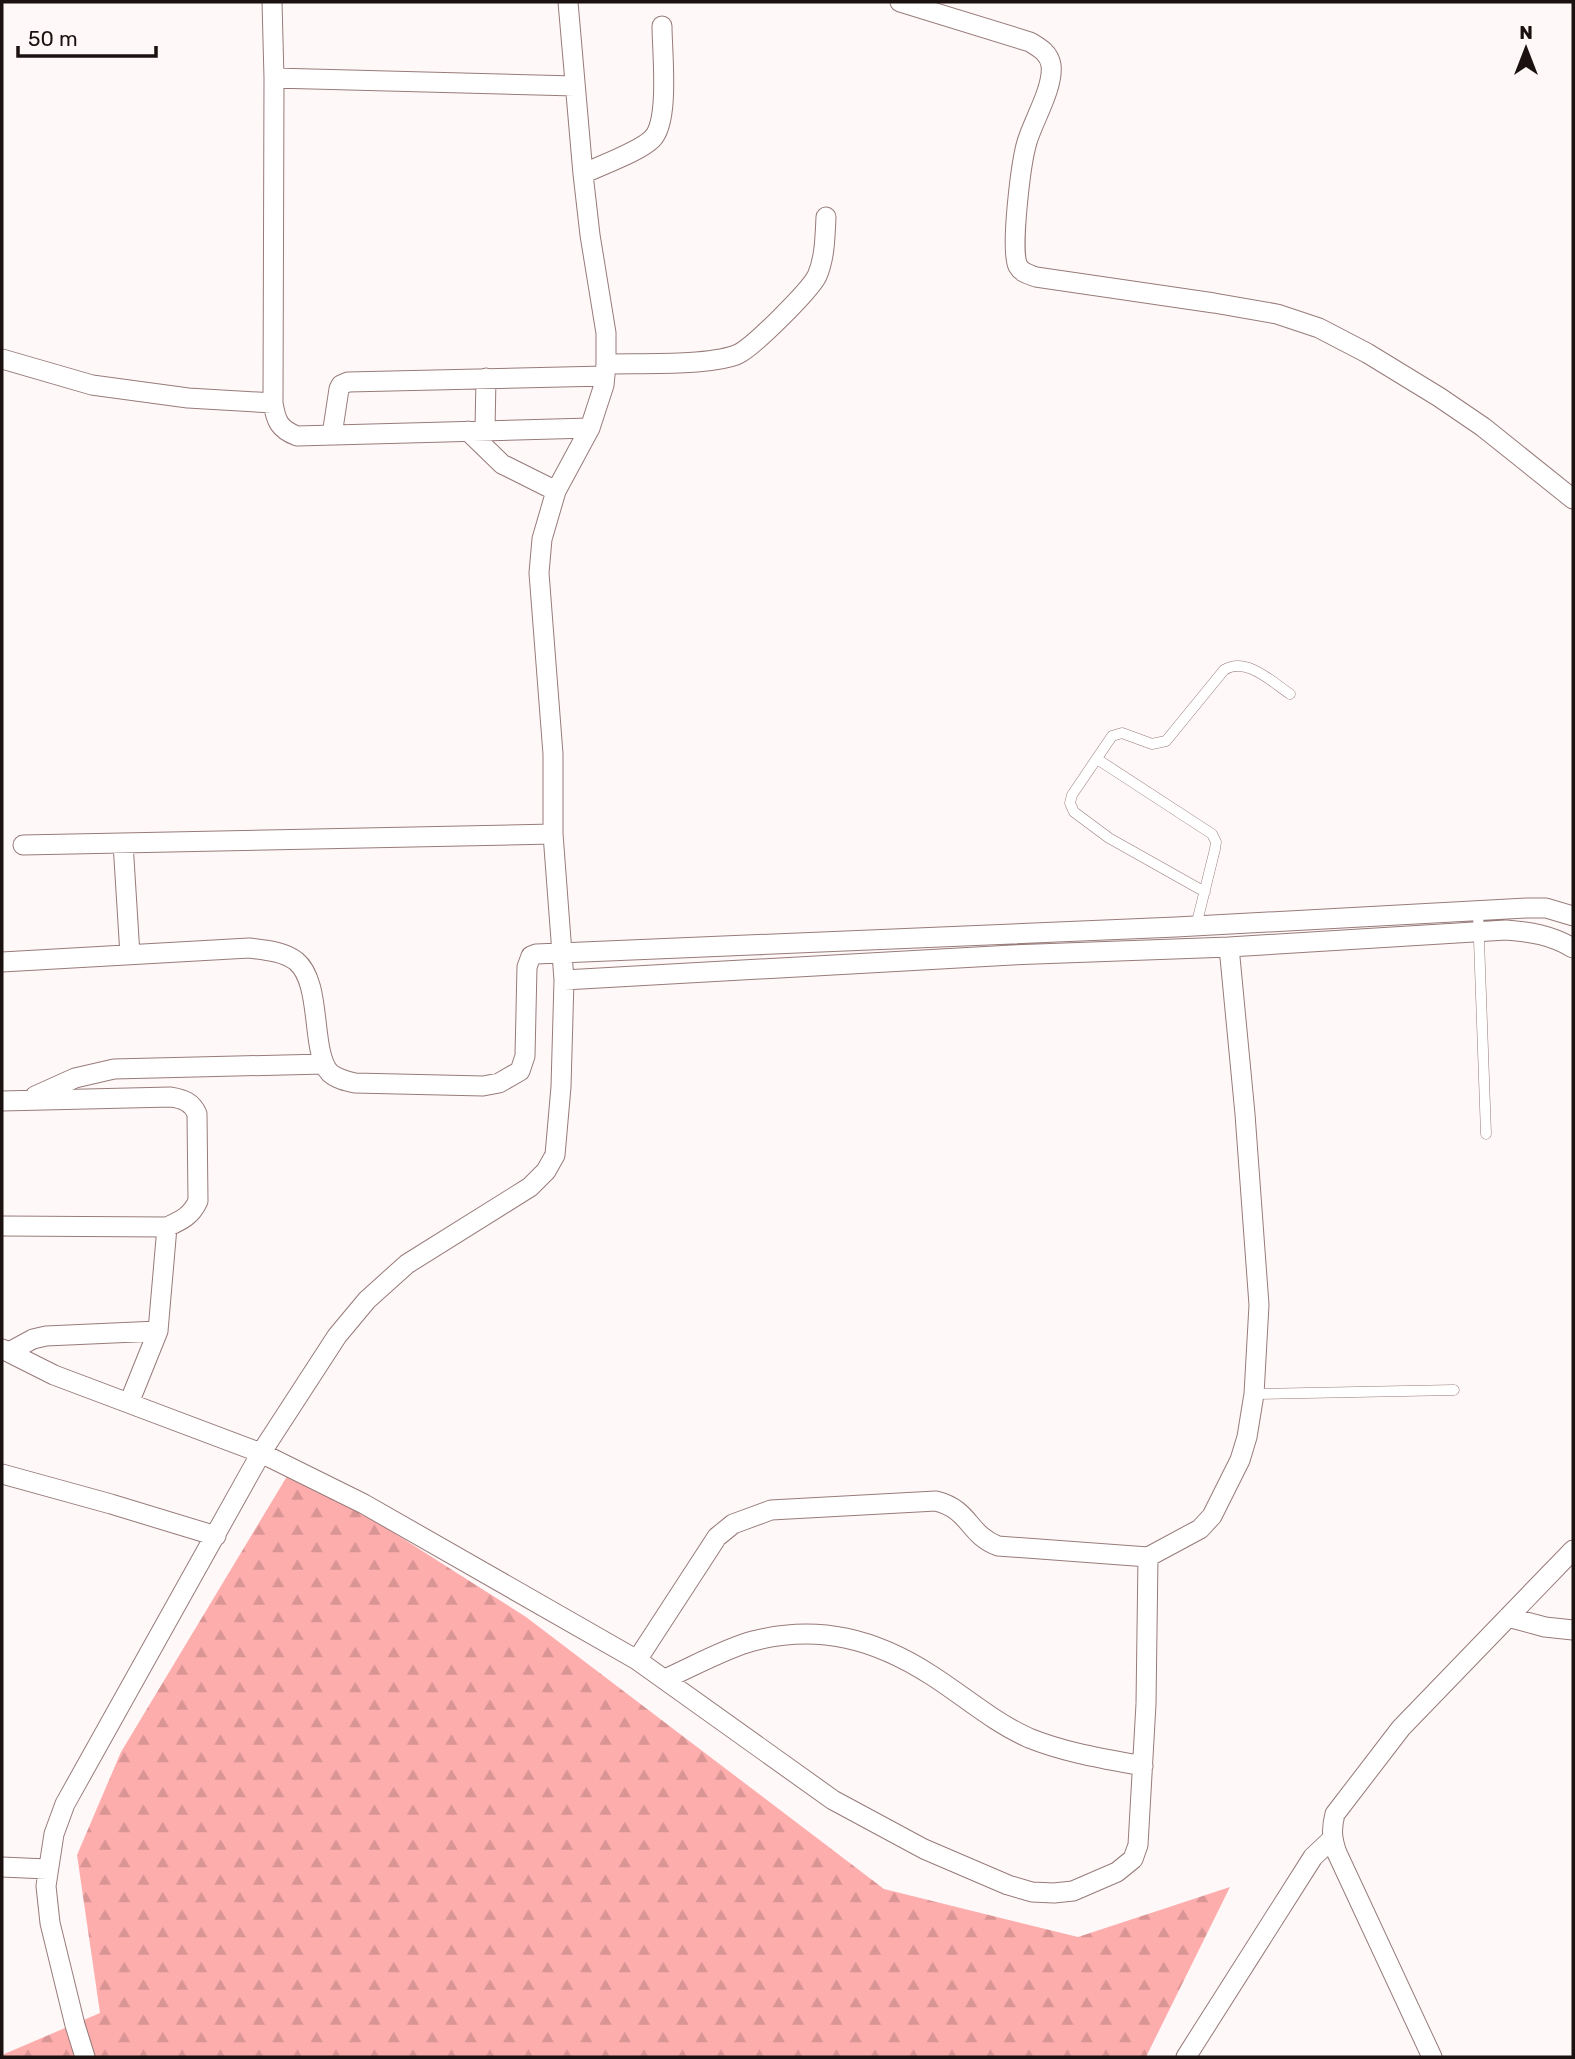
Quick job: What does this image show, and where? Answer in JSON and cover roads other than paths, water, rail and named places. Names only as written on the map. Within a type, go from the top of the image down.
[{"type":"street","points":[[272,2],[273,403],[276,419],[283,431],[297,436],[590,428]]},
{"type":"street","points":[[85,2057],[50,1923],[46,1885],[54,1834],[65,1804],[261,1453],[337,1336],[368,1300],[407,1264],[530,1187],[550,1165],[555,1155],[561,1087],[564,979],[553,834],[552,754],[540,573],[542,539],[556,491],[590,428],[606,370],[606,332],[590,235],[568,2]]},
{"type":"street","points":[[900,2],[1030,42],[1040,48],[1051,62],[1052,75],[1027,142],[1022,166],[1015,252],[1020,269],[1025,273],[1036,277],[1214,303],[1297,319],[1367,353],[1439,397],[1483,427],[1573,499]]},
{"type":"street","points":[[583,174],[644,145],[658,131],[662,109],[662,26]]},
{"type":"street","points":[[274,78],[575,86]]},
{"type":"street","points":[[332,435],[338,394],[344,383],[606,370],[708,360],[740,354],[806,292],[817,277],[823,258],[826,217]]},
{"type":"street","points":[[2,359],[92,385],[188,398],[273,403]]},
{"type":"street","points":[[486,378],[477,431],[502,464],[556,491]]},
{"type":"street","points":[[23,845],[553,834]]},
{"type":"street","points":[[123,843],[130,955]]},
{"type":"street","points":[[2,962],[249,948],[274,952],[296,961],[309,979],[324,1064],[337,1077],[355,1083],[483,1086],[499,1083],[520,1072],[525,1056],[529,961],[536,954],[1546,908],[1573,916]]},
{"type":"street","points":[[1250,923],[1252,945]]},
{"type":"street","points":[[564,979],[999,955],[1229,947],[1506,930],[1534,932],[1557,938],[1573,947]]},
{"type":"street","points":[[637,1660],[717,1537],[733,1524],[771,1510],[936,1501],[957,1508],[978,1535],[998,1546],[1148,1557],[1200,1529],[1212,1516],[1240,1460],[1247,1437],[1255,1394],[1259,1305],[1256,1239],[1229,947]]},
{"type":"street","points":[[24,1101],[75,1078],[114,1069],[324,1064]]},
{"type":"street","points":[[2,1101],[171,1097],[188,1101],[197,1114],[198,1200],[193,1212],[167,1227],[2,1226]]},
{"type":"street","points":[[129,1403],[158,1331],[167,1227]]},
{"type":"street","points":[[5,1351],[47,1336],[158,1331]]},
{"type":"street","points":[[5,1351],[54,1375],[261,1453],[364,1504],[637,1660],[833,1800],[924,1849],[1008,1885],[1032,1892],[1073,1891],[1117,1872],[1133,1860],[1141,1836],[1148,1557]]},
{"type":"street","points":[[2,1474],[216,1536]]},
{"type":"street","points":[[1432,2057],[1332,1839],[1335,1814],[1401,1728],[1573,1550]]},
{"type":"street","points":[[1508,1617],[1545,1627],[1573,1630]]},
{"type":"street","points":[[665,1679],[752,1641],[789,1635],[822,1634],[857,1639],[887,1651],[931,1675],[975,1707],[1028,1737],[1090,1757],[1143,1766]]},
{"type":"street","points":[[1186,2057],[1313,1857],[1332,1839]]},
{"type":"street","points":[[2,1867],[47,1869]]},
{"type":"lane","points":[[1205,892],[1109,838],[1074,812],[1070,803],[1072,795],[1112,736],[1126,733],[1152,744],[1166,741],[1223,670],[1230,666],[1252,669],[1290,694]]},
{"type":"lane","points":[[1097,760],[1212,834],[1216,842],[1215,849],[1196,926]]},
{"type":"lane","points":[[1478,912],[1486,1134]]},
{"type":"lane","points":[[1255,1394],[1454,1390]]}]
